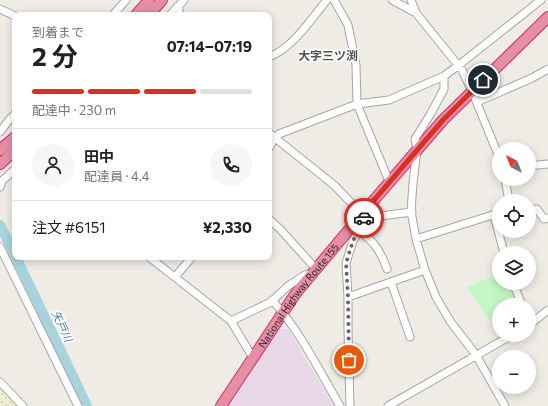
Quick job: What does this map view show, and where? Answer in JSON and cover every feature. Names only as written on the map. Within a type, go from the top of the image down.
[{"type":"highway","points":[[139,12],[149,0]]},
{"type":"highway","points":[[152,12],[162,0]]},
{"type":"highway","name":"National Highway Route 155","points":[[221,406],[296,293],[363,216],[389,182],[443,120],[547,20]]},
{"type":"highway","points":[[0,150],[12,140]]},
{"type":"highway","points":[[0,164],[12,153]]},
{"type":"street","points":[[116,12],[126,0]]},
{"type":"street","points":[[173,12],[184,0]]},
{"type":"street","points":[[272,56],[292,43],[327,0]]},
{"type":"street","points":[[334,0],[348,25],[356,65],[357,104],[389,182]]},
{"type":"street","points":[[392,0],[416,13]]},
{"type":"street","points":[[411,0],[416,13],[459,65],[477,102],[493,142]]},
{"type":"street","points":[[272,135],[279,134],[357,104],[389,100],[444,76],[538,1]]},
{"type":"street","points":[[178,6],[179,12]]},
{"type":"street","points":[[0,9],[12,15]]},
{"type":"street","points":[[477,102],[532,78],[548,69]]},
{"type":"street","points":[[444,76],[444,89],[415,139],[417,149],[413,183],[412,212],[416,239],[425,270],[436,297],[450,321],[476,356],[504,406]]},
{"type":"street","points":[[1,135],[12,117]]},
{"type":"street","points":[[272,135],[334,185],[363,216],[364,219],[353,241],[346,263],[350,406]]},
{"type":"street","points":[[536,165],[548,164]]},
{"type":"street","points":[[0,187],[2,181],[12,172]]},
{"type":"street","points":[[536,209],[544,219],[548,218]]},
{"type":"street","points":[[363,216],[412,212]]},
{"type":"street","points":[[416,239],[492,216]]},
{"type":"street","points":[[231,320],[272,300],[293,282],[313,272],[280,229],[272,222]]},
{"type":"street","points":[[358,230],[367,236],[376,246],[387,269]]},
{"type":"street","points":[[0,247],[78,406]]},
{"type":"street","points":[[153,260],[231,320],[253,358]]},
{"type":"street","points":[[175,277],[189,260]]},
{"type":"street","points":[[348,297],[425,270]]},
{"type":"street","points":[[391,282],[410,337]]},
{"type":"street","points":[[272,300],[294,328],[340,406]]},
{"type":"street","points":[[536,319],[548,310]]},
{"type":"street","points":[[388,406],[500,342]]},
{"type":"street","points":[[0,382],[23,406]]},
{"type":"shaded area","points":[[279,329],[288,329],[334,406],[227,406]]},
{"type":"green space","points":[[492,276],[492,290],[512,290],[515,298],[492,298],[492,324],[467,287]]},
{"type":"green space","points":[[0,384],[21,406],[0,406]]},
{"type":"waterway","name":"矢戸川","points":[[0,225],[12,249]]},
{"type":"waterway","name":"矢戸川","points":[[17,260],[87,406]]},
{"type":"tunnel","points":[[3,139],[12,153]]},
{"type":"way so far","points":[[349,360],[346,263],[353,241],[364,218]]},
{"type":"district","name":"大字三ツ渕","points":[[328,56]]},
{"type":"route","points":[[364,218],[362,214],[389,182],[443,120],[483,80]]}]
